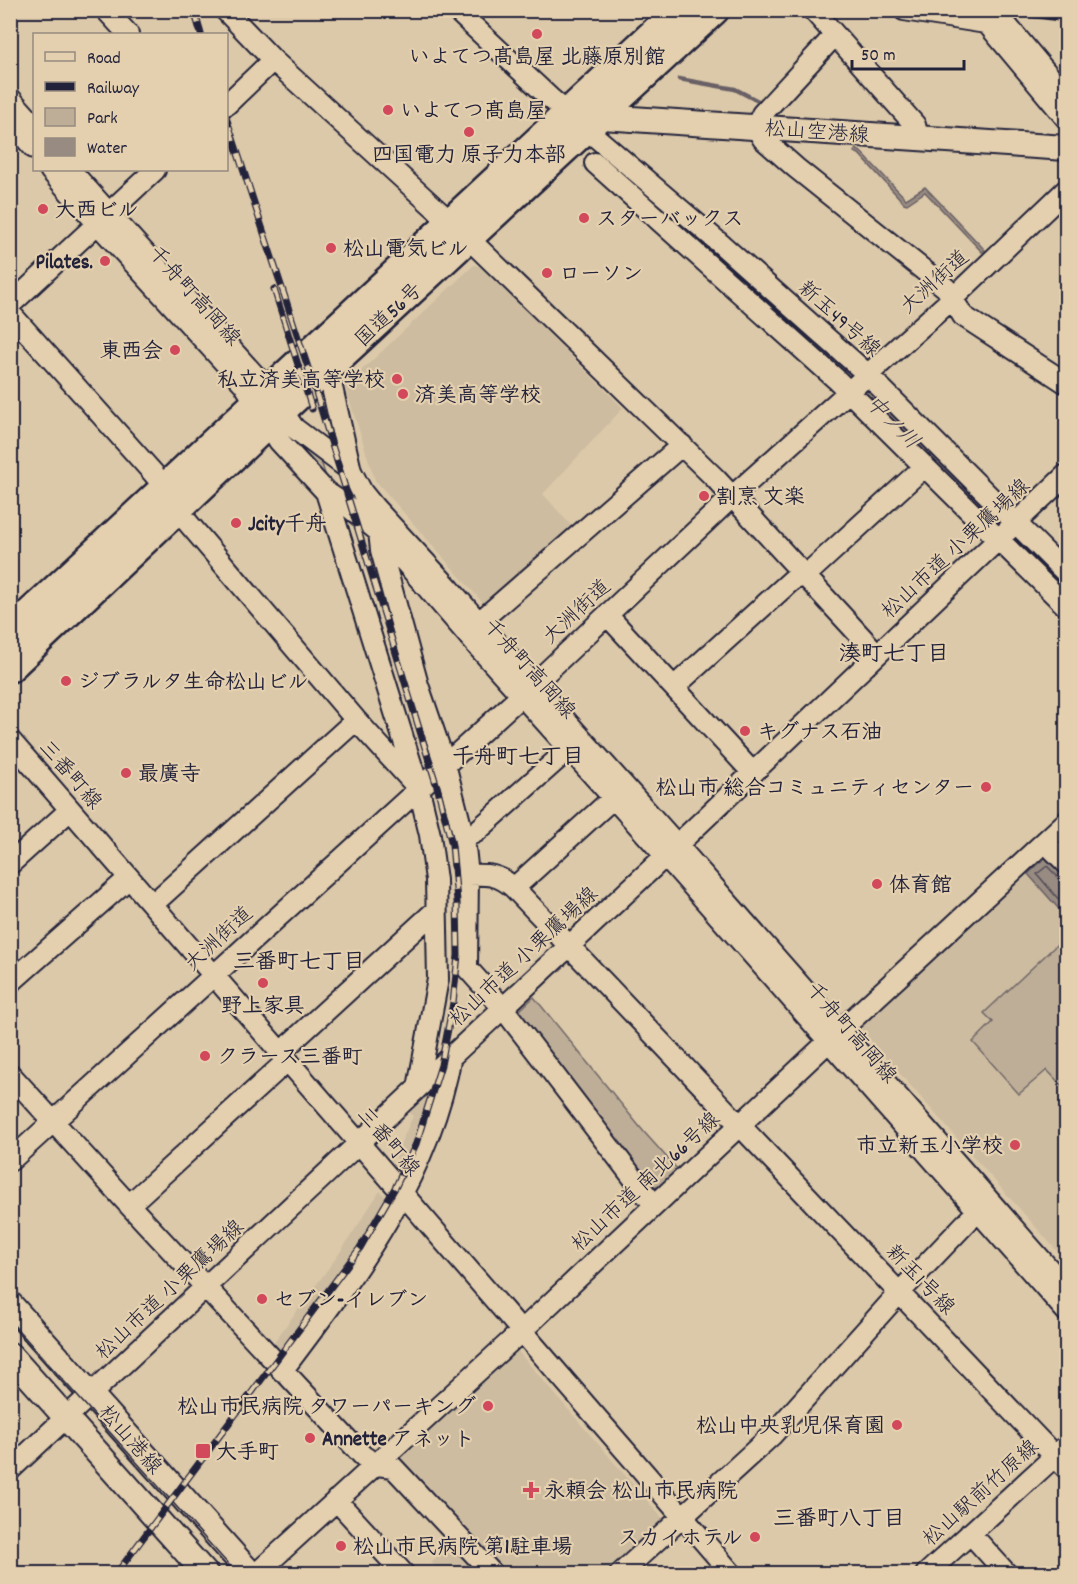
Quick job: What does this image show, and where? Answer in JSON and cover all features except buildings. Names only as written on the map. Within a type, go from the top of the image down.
[{"type":"highway","name":"国道56号","points":[[10,668],[172,499],[269,408],[460,230],[715,10]]},
{"type":"highway","name":"国道56号","points":[[585,120],[673,12]]},
{"type":"highway","name":"国道56号","points":[[269,408],[327,370],[460,230]]},
{"type":"highway","name":"国道56号","points":[[10,631],[172,499]]},
{"type":"main road","name":"松山空港線","points":[[585,120],[633,118],[1066,148]]},
{"type":"main road","name":"松山港線","points":[[10,1304],[251,1574]]},
{"type":"main road","name":"松山港線","points":[[10,1355],[206,1574]]},
{"type":"street","points":[[106,10],[127,33]]},
{"type":"street","points":[[225,10],[273,60],[460,230],[734,495],[877,654]]},
{"type":"street","name":"新玉49号線","points":[[456,10],[585,120],[722,245],[1006,533],[1066,573]]},
{"type":"street","points":[[813,10],[915,125],[918,137]]},
{"type":"street","points":[[904,10],[987,16],[1066,96]]},
{"type":"street","points":[[987,16],[1066,110]]},
{"type":"street","points":[[987,16],[1066,118]]},
{"type":"street","points":[[835,35],[762,114],[756,128],[764,139],[796,168],[946,288],[963,316],[1066,383]]},
{"type":"street","points":[[228,103],[273,60]]},
{"type":"street","points":[[10,98],[33,124]]},
{"type":"street","points":[[10,121],[33,147]]},
{"type":"street","points":[[595,163],[857,383],[924,467],[1006,533],[1066,606]]},
{"type":"street","name":"千舟町高岡線","points":[[52,171],[102,218],[269,408],[351,471],[380,520],[982,1205],[1066,1311]]},
{"type":"street","name":"千舟町高岡線","points":[[71,171],[102,218]]},
{"type":"street","points":[[10,305],[154,171]]},
{"type":"street","name":"大洲街道","points":[[10,1161],[528,690],[734,495],[953,298],[1066,190]]},
{"type":"street","points":[[10,313],[88,398],[356,720],[418,789]]},
{"type":"street","points":[[327,370],[351,471]]},
{"type":"street","name":"千舟町高岡線","points":[[269,408],[279,441],[326,492],[345,504],[380,520],[450,589],[478,622],[528,690]]},
{"type":"street","points":[[478,622],[682,445]]},
{"type":"street","points":[[674,687],[792,580],[806,575],[924,467]]},
{"type":"street","name":"松山市道 小栗鷹場線","points":[[10,1470],[360,1144],[1066,476]]},
{"type":"street","points":[[326,492],[418,789],[430,835],[436,880],[438,979],[418,1088]]},
{"type":"street","points":[[380,520],[381,550],[418,685],[445,764],[464,838],[468,875],[467,968],[503,1008],[654,1205]]},
{"type":"street","points":[[607,615],[753,773]]},
{"type":"street","points":[[153,904],[356,720]]},
{"type":"street","name":"三番町線","points":[[10,740],[732,1574]]},
{"type":"street","points":[[464,838],[476,832],[575,743]]},
{"type":"street","points":[[514,888],[619,793]]},
{"type":"street","points":[[10,864],[70,810]]},
{"type":"street","name":"松山市道 南北66号線","points":[[256,1574],[377,1465],[1066,822]]},
{"type":"street","points":[[1045,842],[1066,863]]},
{"type":"street","name":"新玉1号線","points":[[468,875],[491,874],[504,879],[514,888],[900,1292],[1064,1459]]},
{"type":"street","points":[[10,983],[129,878]]},
{"type":"street","points":[[129,1205],[436,910]]},
{"type":"street","points":[[282,1371],[347,1285],[404,1195],[428,1138],[447,1077],[451,1056]]},
{"type":"street","points":[[10,1074],[205,1288],[363,1456],[377,1465],[393,1467],[493,1574]]},
{"type":"street","points":[[620,1574],[772,1435],[900,1292],[982,1205]]},
{"type":"street","name":"千舟町高岡線","points":[[982,1205],[1066,1288]]},
{"type":"street","name":"松山駅前竹原線","points":[[926,1574],[974,1538],[1064,1459]]},
{"type":"street","points":[[336,1500],[404,1574]]},
{"type":"street","points":[[974,1538],[1007,1574]]},
{"type":"street","name":"松山駅前竹原線","points":[[944,1574],[974,1538]]},
{"type":"shaded area","points":[[474,265],[482,267],[623,408],[543,494],[575,530],[492,604],[484,604],[375,480],[345,386]]},
{"type":"shaded area","name":"市立新玉小学校","points":[[1045,849],[1066,870],[1065,1260],[862,1031],[863,1019],[958,930],[962,933],[970,925],[970,920]]},
{"type":"shaded area","points":[[441,1083],[408,1171],[395,1156],[413,1116],[409,1112]]},
{"type":"shaded area","points":[[380,1191],[392,1203],[282,1359],[271,1346],[339,1254]]},
{"type":"shaded area","name":"永頼会 松山市民病院","points":[[516,1349],[663,1519],[663,1524],[612,1573],[502,1573],[397,1461],[396,1454]]},
{"type":"shaded area","points":[[453,1542],[482,1573],[441,1573],[431,1562]]},
{"type":"green space","points":[[295,441],[320,458],[327,480],[293,443]]},
{"type":"green space","points":[[1066,936],[1066,1090],[1047,1070],[1019,1094],[973,1042],[993,1022],[984,1013]]},
{"type":"green space","points":[[534,997],[644,1132],[678,1170],[659,1188],[652,1185],[585,1109],[519,1015],[521,1009]]},
{"type":"water","points":[[856,149],[906,199],[925,187],[985,250],[982,252],[925,192],[907,204],[904,203],[859,154],[854,152]]},
{"type":"water","points":[[717,253],[845,367],[839,374],[711,260]]},
{"type":"water","points":[[870,393],[900,421],[893,428],[864,399]]},
{"type":"water","points":[[908,430],[999,521],[992,528],[901,436]]},
{"type":"water","points":[[1019,540],[1066,585],[1066,599],[1011,547]]},
{"type":"water","points":[[1047,856],[1066,877],[1066,917],[1028,874]]},
{"type":"waterway","points":[[679,79],[735,89],[758,101]]},
{"type":"waterway","name":"中ノ川","points":[[816,347],[842,370],[930,459]]},
{"type":"tram line","points":[[10,1321],[237,1574]]},
{"type":"railway","points":[[194,10],[201,33]]},
{"type":"railway","points":[[1001,10],[1066,19]]},
{"type":"railway","points":[[116,1574],[360,1248],[396,1186],[416,1144],[441,1065],[453,1003],[458,955],[457,901],[452,845],[438,790],[313,383],[228,123]]},
{"type":"railway","points":[[274,289],[312,409]]},
{"type":"place","name":"いよてつ髙島屋 北藤原別館","points":[[537,34]]},
{"type":"place","name":"いよてつ髙島屋","points":[[388,110]]},
{"type":"place","name":"四国電力 原子力本部","points":[[469,132]]},
{"type":"place","name":"大西ビル","points":[[43,209]]},
{"type":"place","name":"スターバックス","points":[[584,218]]},
{"type":"place","name":"松山電気ビル","points":[[331,248]]},
{"type":"place","name":"Pilates.","points":[[105,261]]},
{"type":"place","name":"ローソン","points":[[547,273]]},
{"type":"place","name":"東西会","points":[[175,350]]},
{"type":"place","name":"私立済美高等学校","points":[[397,379]]},
{"type":"place","name":"済美高等学校","points":[[403,394]]},
{"type":"place","name":"割烹 文楽","points":[[704,496]]},
{"type":"place","name":"Jcity千舟","points":[[236,523]]},
{"type":"place","name":"ジブラルタ生命松山ビル","points":[[66,681]]},
{"type":"place","name":"キグナス石油","points":[[745,731]]},
{"type":"place","name":"最廣寺","points":[[126,773]]},
{"type":"place","name":"松山市 総合コミュニティセンター","points":[[986,787]]},
{"type":"place","name":"体育館","points":[[877,884]]},
{"type":"place","name":"野上家具","points":[[263,983]]},
{"type":"place","name":"クラース三番町","points":[[205,1056]]},
{"type":"place","name":"市立新玉小学校","points":[[1015,1145]]},
{"type":"place","name":"セブン-イレブン","points":[[262,1299]]},
{"type":"place","name":"松山市民病院 タワーパーキング","points":[[488,1406]]},
{"type":"place","name":"松山中央乳児保育園","points":[[897,1425]]},
{"type":"place","name":"Annette アネット","points":[[310,1438]]},
{"type":"place","name":"大手町","points":[[203,1451]]},
{"type":"place","name":"永頼会 松山市民病院","points":[[531,1490]]},
{"type":"place","name":"スカイホテル","points":[[755,1537]]},
{"type":"place","name":"松山市民病院 第1駐車場","points":[[341,1546]]},
{"type":"district","name":"湊町七丁目","points":[[894,652]]},
{"type":"district","name":"千舟町七丁目","points":[[518,755]]},
{"type":"district","name":"三番町七丁目","points":[[299,960]]},
{"type":"district","name":"三番町八丁目","points":[[839,1517]]}]
